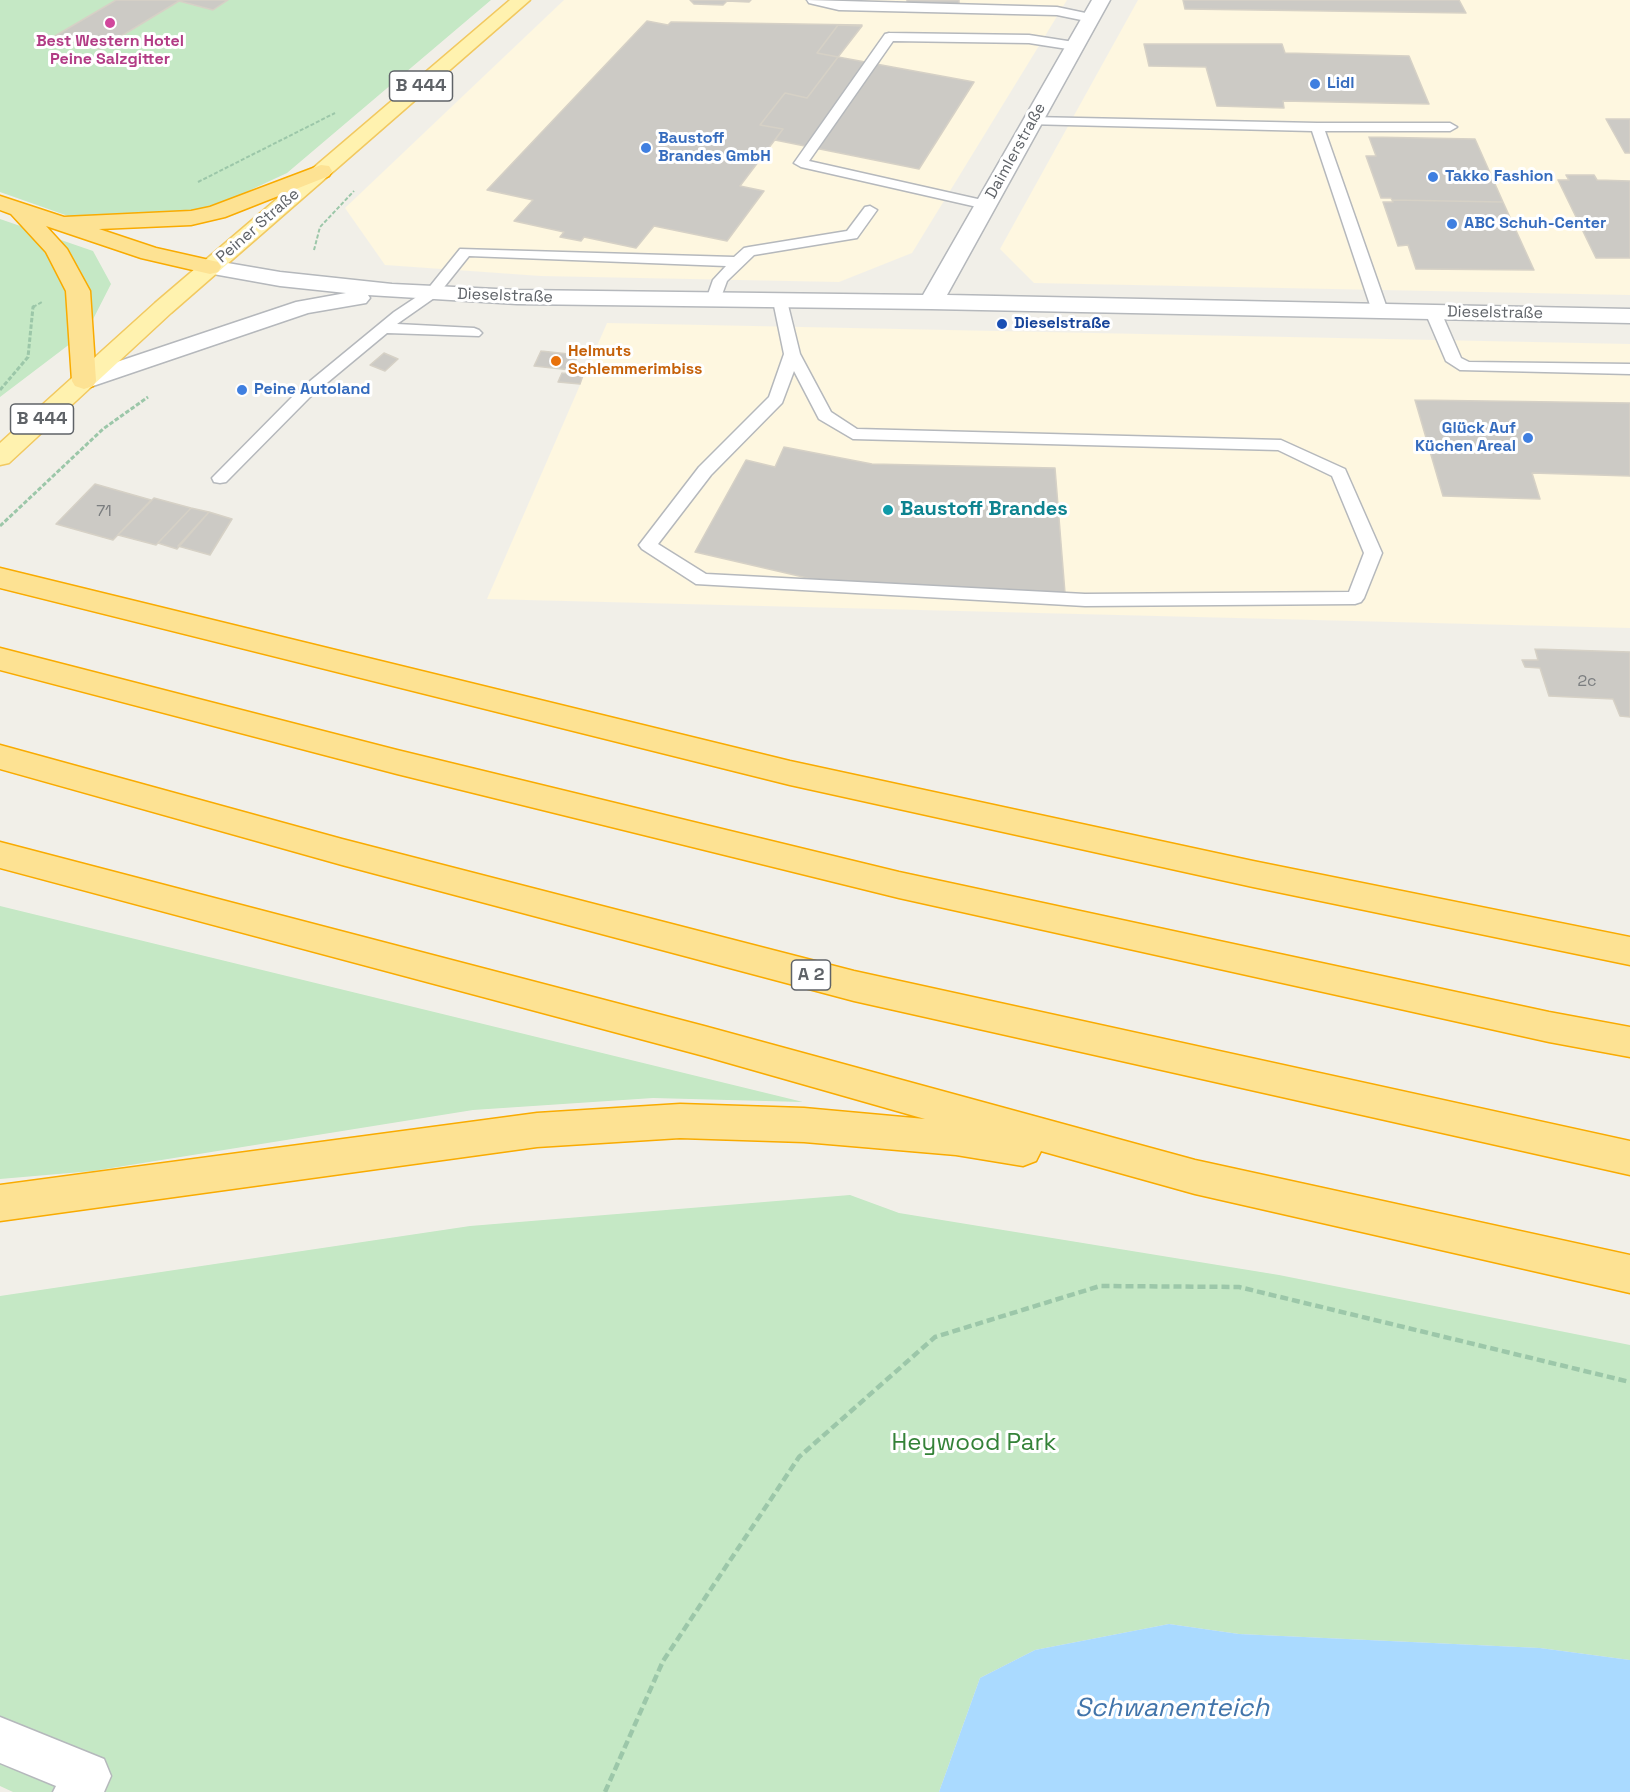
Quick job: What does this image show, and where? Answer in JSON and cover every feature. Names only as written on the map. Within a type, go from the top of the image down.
[{"type":"highway","points":[[61,224],[152,222],[191,218],[217,212],[321,171]]},
{"type":"highway","points":[[8,206],[149,253],[210,267]]},
{"type":"highway","points":[[8,206],[56,249],[78,291],[84,381]]},
{"type":"highway","points":[[0,578],[790,773],[1242,871],[1630,951]]},
{"type":"highway","points":[[0,659],[385,759],[899,885],[1549,1027],[1630,1042]]},
{"type":"highway","name":"A 2","points":[[0,757],[342,852],[854,986],[1630,1158]]},
{"type":"highway","points":[[0,855],[704,1041],[1195,1177],[1630,1274]]},
{"type":"highway","points":[[0,1203],[537,1130],[680,1121],[804,1125],[956,1138],[1195,1177]]},
{"type":"main road","name":"Peiner Straße","points":[[0,457],[210,267],[521,0]]},
{"type":"street","name":"Daimlerstraße","points":[[932,302],[1031,121],[1096,9]]},
{"type":"street","name":"Dieselstraße","points":[[210,267],[280,279],[392,291],[517,297],[932,302],[1630,316]]},
{"type":"street","points":[[84,381],[304,307],[392,291]]},
{"type":"street","points":[[0,1740],[87,1776],[77,1792]]},
{"type":"lane","points":[[813,0],[839,6],[866,7],[1057,11],[1096,9]]},
{"type":"lane","points":[[986,205],[801,163],[890,37],[1029,39],[1074,46]]},
{"type":"lane","points":[[1031,121],[1450,128]]},
{"type":"lane","points":[[1317,127],[1380,311]]},
{"type":"lane","points":[[713,300],[720,280],[749,251],[852,235],[870,210]]},
{"type":"lane","points":[[220,478],[304,394],[383,328],[432,293],[465,252],[738,262]]},
{"type":"lane","points":[[780,301],[792,354],[825,416],[853,434],[1281,445],[1339,473],[1373,553],[1355,598],[1085,600],[702,580],[648,545],[705,471],[776,399],[792,354]]},
{"type":"lane","points":[[1433,312],[1454,361],[1466,367],[1630,369]]},
{"type":"lane","points":[[383,328],[474,333]]},
{"type":"path","points":[[191,218],[188,202],[200,179],[343,109]]},
{"type":"path","points":[[0,390],[28,357],[33,307],[50,297],[78,291]]},
{"type":"path","points":[[0,526],[103,429],[151,395]]},
{"type":"path","points":[[605,1792],[663,1661],[799,1457],[935,1337],[1100,1286],[1239,1287],[1630,1382]]},
{"type":"shaded area","points":[[564,0],[1067,0],[912,253],[839,282],[541,276],[385,265],[345,208]]},
{"type":"shaded area","points":[[1138,0],[1630,0],[1630,295],[1034,283],[1000,249]]},
{"type":"shaded area","points":[[607,323],[1630,344],[1630,628],[487,599]]},
{"type":"green space","points":[[0,0],[491,0],[287,173],[201,213],[71,217],[0,192]]},
{"type":"green space","points":[[0,219],[93,251],[111,284],[87,331],[0,397]]},
{"type":"green space","points":[[0,906],[803,1102],[653,1098],[473,1110],[93,1171],[0,1179]]},
{"type":"green space","name":"Heywood Park","points":[[850,1195],[899,1213],[1279,1275],[1630,1345],[1630,1660],[1540,1648],[1239,1634],[1169,1624],[1035,1650],[980,1678],[939,1792],[13,1792],[0,1786],[0,1296],[470,1226]]},
{"type":"water","name":"Schwanenteich","points":[[1169,1624],[1239,1634],[1540,1648],[1630,1660],[1630,1792],[939,1792],[980,1678],[1035,1650]]},
{"type":"building","name":"Best Western Hotel Peine Salzgitter","points":[[116,0],[228,0],[213,10],[179,1],[100,49],[55,36]]},
{"type":"building","points":[[690,0],[751,0],[749,2],[727,1],[723,5],[694,4]]},
{"type":"building","points":[[907,0],[959,0],[959,6],[907,5]]},
{"type":"building","points":[[1183,0],[1459,0],[1466,13],[1185,9]]},
{"type":"building","points":[[647,21],[668,25],[671,22],[862,25],[838,25],[817,53],[838,57],[807,98],[785,93],[760,125],[783,129],[740,186],[764,191],[727,241],[654,226],[636,248],[584,237],[581,241],[560,237],[564,232],[514,221],[533,200],[487,190]]},
{"type":"building","points":[[838,25],[862,26],[838,57],[817,53]]},
{"type":"building","name":"Lidl","points":[[1144,44],[1282,44],[1285,53],[1409,56],[1429,104],[1283,101],[1284,108],[1217,106],[1206,67],[1149,66]]},
{"type":"building","points":[[838,57],[974,82],[919,169],[775,140],[783,129],[760,125],[785,93],[807,98]]},
{"type":"building","points":[[1606,119],[1630,119],[1630,153],[1625,153]]},
{"type":"building","name":"Takko Fashion","points":[[1369,137],[1475,139],[1503,202],[1381,198],[1366,156],[1376,156]]},
{"type":"building","points":[[1566,175],[1594,175],[1597,180],[1630,181],[1630,258],[1596,258],[1558,180],[1569,180]]},
{"type":"building","name":"ABC Schuh-Center","points":[[1392,200],[1503,202],[1534,270],[1416,269],[1408,245],[1398,246],[1383,202],[1393,202]]},
{"type":"building","name":"Helmuts Schlemmerimbiss","points":[[541,351],[578,355],[571,370],[534,366]]},
{"type":"building","points":[[384,353],[398,359],[385,371],[370,365]]},
{"type":"building","points":[[562,373],[583,375],[580,384],[558,382]]},
{"type":"building","name":"Glück Auf Küchen Areal","points":[[1415,400],[1630,403],[1630,476],[1532,473],[1540,499],[1443,496]]},
{"type":"building","name":"Baustoff Brandes","points":[[784,447],[872,464],[1055,468],[1065,593],[842,586],[695,552],[746,460],[775,467]]},
{"type":"building","points":[[95,484],[151,500],[113,540],[56,524]]},
{"type":"building","points":[[154,498],[191,508],[156,545],[118,535]]},
{"type":"building","points":[[191,508],[209,512],[177,549],[158,543]]},
{"type":"building","points":[[209,512],[232,519],[210,555],[178,546]]},
{"type":"building","points":[[1535,649],[1630,652],[1630,717],[1620,716],[1613,699],[1549,696],[1540,668],[1525,667],[1522,660],[1538,660]]},
{"type":"place","name":"Best Western Hotel Peine Salzgitter","points":[[110,23]]},
{"type":"place","name":"Lidl","points":[[1315,84]]},
{"type":"place","name":"Baustoff Brandes GmbH","points":[[646,148]]},
{"type":"place","name":"Takko Fashion","points":[[1433,177]]},
{"type":"place","name":"ABC Schuh-Center","points":[[1452,224]]},
{"type":"place","name":"Dieselstraße","points":[[1002,324]]},
{"type":"place","name":"Helmuts Schlemmerimbiss","points":[[556,361]]},
{"type":"place","name":"Peine Autoland","points":[[242,390]]},
{"type":"place","name":"Glück Auf Küchen Areal","points":[[1528,438]]},
{"type":"place","name":"Baustoff Brandes","points":[[888,510]]}]
